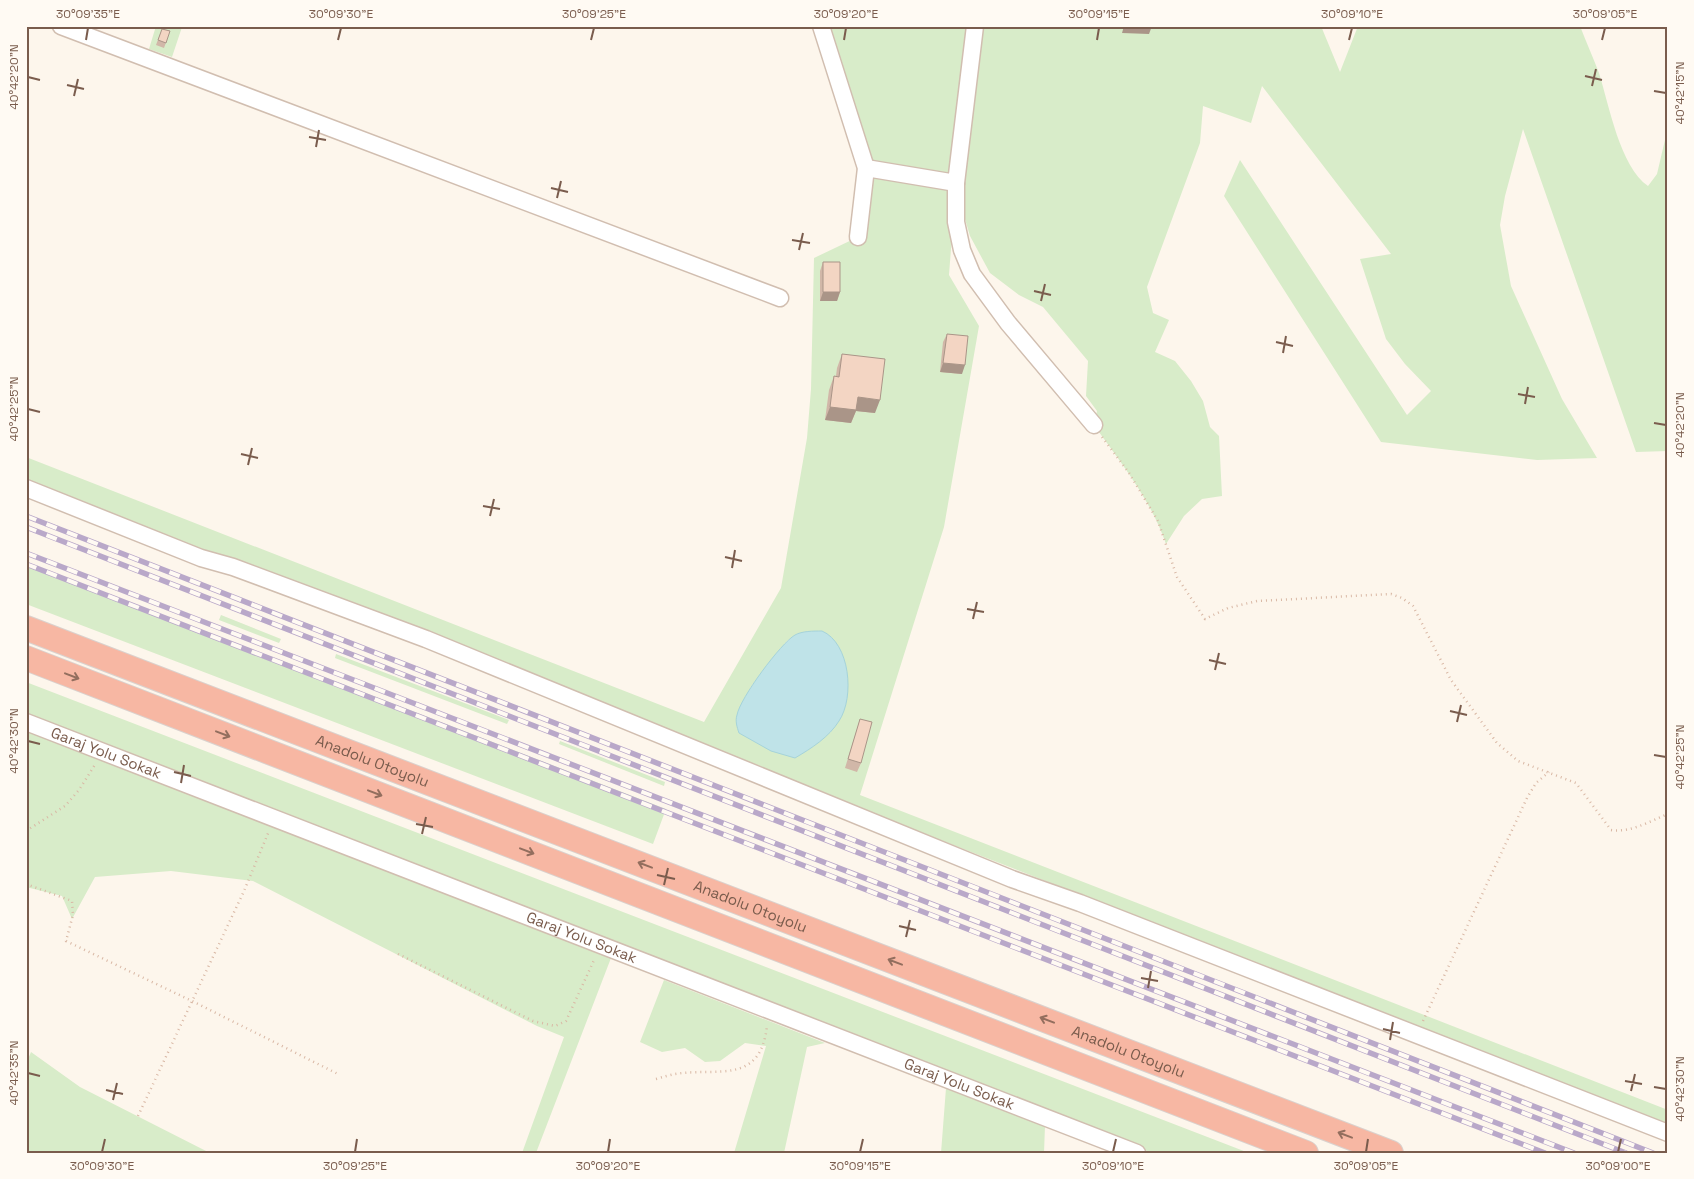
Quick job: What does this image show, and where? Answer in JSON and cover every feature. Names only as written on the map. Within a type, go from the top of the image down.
[{"type":"highway","name":"Anadolu Otoyolu","points":[[26,628],[1391,1153]]},
{"type":"highway","name":"Anadolu Otoyolu","points":[[26,658],[1306,1153]]},
{"type":"street","points":[[61,26],[780,298]]},
{"type":"street","points":[[821,26],[866,168],[858,237]]},
{"type":"street","points":[[975,26],[956,183],[956,222],[962,250],[972,274],[1008,323],[1094,425]]},
{"type":"street","points":[[866,168],[956,183]]},
{"type":"street","points":[[26,488],[164,541],[201,558],[233,566],[426,639],[1012,879],[1080,903],[1668,1133]]},
{"type":"street","name":"Garaj Yolu Sokak","points":[[26,722],[1137,1153]]},
{"type":"path","points":[[1094,425],[1129,473],[1158,521],[1176,577],[1205,619],[1228,608],[1257,601],[1391,594],[1402,598],[1413,606],[1437,655],[1459,692],[1497,743],[1518,761],[1576,783],[1611,830],[1620,832],[1632,829],[1668,814]]},
{"type":"path","points":[[26,831],[65,806],[79,790],[102,751]]},
{"type":"path","points":[[1427,1015],[1526,798],[1536,783],[1549,772]]},
{"type":"path","points":[[138,1116],[244,891],[274,818]]},
{"type":"path","points":[[26,884],[72,901],[73,915],[66,941],[338,1074]]},
{"type":"path","points":[[398,954],[533,1021],[555,1026],[566,1021],[587,977],[598,944]]},
{"type":"path","points":[[656,1079],[676,1074],[735,1071],[752,1062],[760,1050],[766,1030],[768,1010]]},
{"type":"green space","points":[[156,26],[182,27],[172,57],[149,49]]},
{"type":"green space","points":[[826,26],[967,26],[952,176],[877,164],[870,158]]},
{"type":"green space","points":[[981,26],[1321,26],[1340,72],[1358,26],[1580,26],[1599,73],[1623,150],[1638,177],[1648,186],[1657,174],[1668,127],[1668,451],[1636,452],[1523,129],[1505,196],[1500,225],[1511,286],[1562,399],[1597,458],[1537,460],[1381,442],[1224,196],[1240,160],[1407,415],[1431,391],[1405,364],[1386,339],[1360,259],[1391,254],[1262,86],[1251,123],[1203,106],[1200,143],[1147,287],[1153,313],[1169,320],[1155,352],[1175,361],[1191,381],[1203,401],[1210,427],[1219,436],[1222,496],[1202,499],[1184,516],[1166,544],[1144,497],[1094,425],[1097,411],[1086,396],[1088,361],[1043,307],[1019,295],[990,273],[970,236],[962,209]]},
{"type":"green space","points":[[866,168],[956,183],[949,275],[979,326],[944,527],[860,795],[1668,1110],[1668,1123],[1640,1115],[1187,936],[26,484],[26,457],[704,722],[781,588],[807,438],[811,389],[814,258],[858,237]],"holes":[[[822,631],[750,688],[787,641],[797,634]]]},
{"type":"green space","points":[[26,562],[666,809],[653,844],[26,604]]},
{"type":"green space","points":[[221,615],[281,639],[279,643],[219,620]]},
{"type":"green space","points":[[336,654],[509,720],[507,724],[335,658]]},
{"type":"green space","points":[[26,682],[1249,1153],[1152,1153],[26,719]]},
{"type":"green space","points":[[26,728],[579,943],[598,953],[608,955],[611,958],[536,1153],[522,1153],[564,1037],[537,1026],[253,881],[171,871],[95,877],[72,919],[62,896],[26,887]]},
{"type":"green space","points":[[560,741],[665,782],[664,786],[559,744]]},
{"type":"green space","points":[[664,980],[825,1043],[807,1047],[784,1153],[734,1153],[766,1046],[745,1043],[720,1061],[705,1062],[685,1048],[662,1052],[640,1042]]},
{"type":"green space","points":[[31,1052],[80,1087],[210,1153],[26,1153],[26,1064]]},
{"type":"green space","points":[[946,1088],[1045,1126],[1044,1153],[941,1153]]},
{"type":"water","points":[[822,631],[831,637],[839,647],[847,672],[847,698],[844,711],[835,727],[820,742],[795,758],[771,751],[739,733],[736,719],[740,707],[745,696],[771,659],[795,635],[804,632]]},
{"type":"building","points":[[162,29],[170,31],[166,43],[158,40]]},
{"type":"building","points":[[823,262],[840,262],[840,292],[823,292]]},
{"type":"building","points":[[947,334],[968,336],[965,365],[943,363]]},
{"type":"building","points":[[842,354],[885,359],[880,400],[858,397],[856,410],[830,407],[834,376],[839,377]]},
{"type":"building","points":[[860,719],[872,722],[861,763],[848,759]]},
{"type":"railway","points":[[26,516],[1653,1153]]},
{"type":"railway","points":[[26,527],[1626,1153]]},
{"type":"railway","points":[[26,553],[1574,1153]]},
{"type":"railway","points":[[26,564],[1545,1153]]}]
